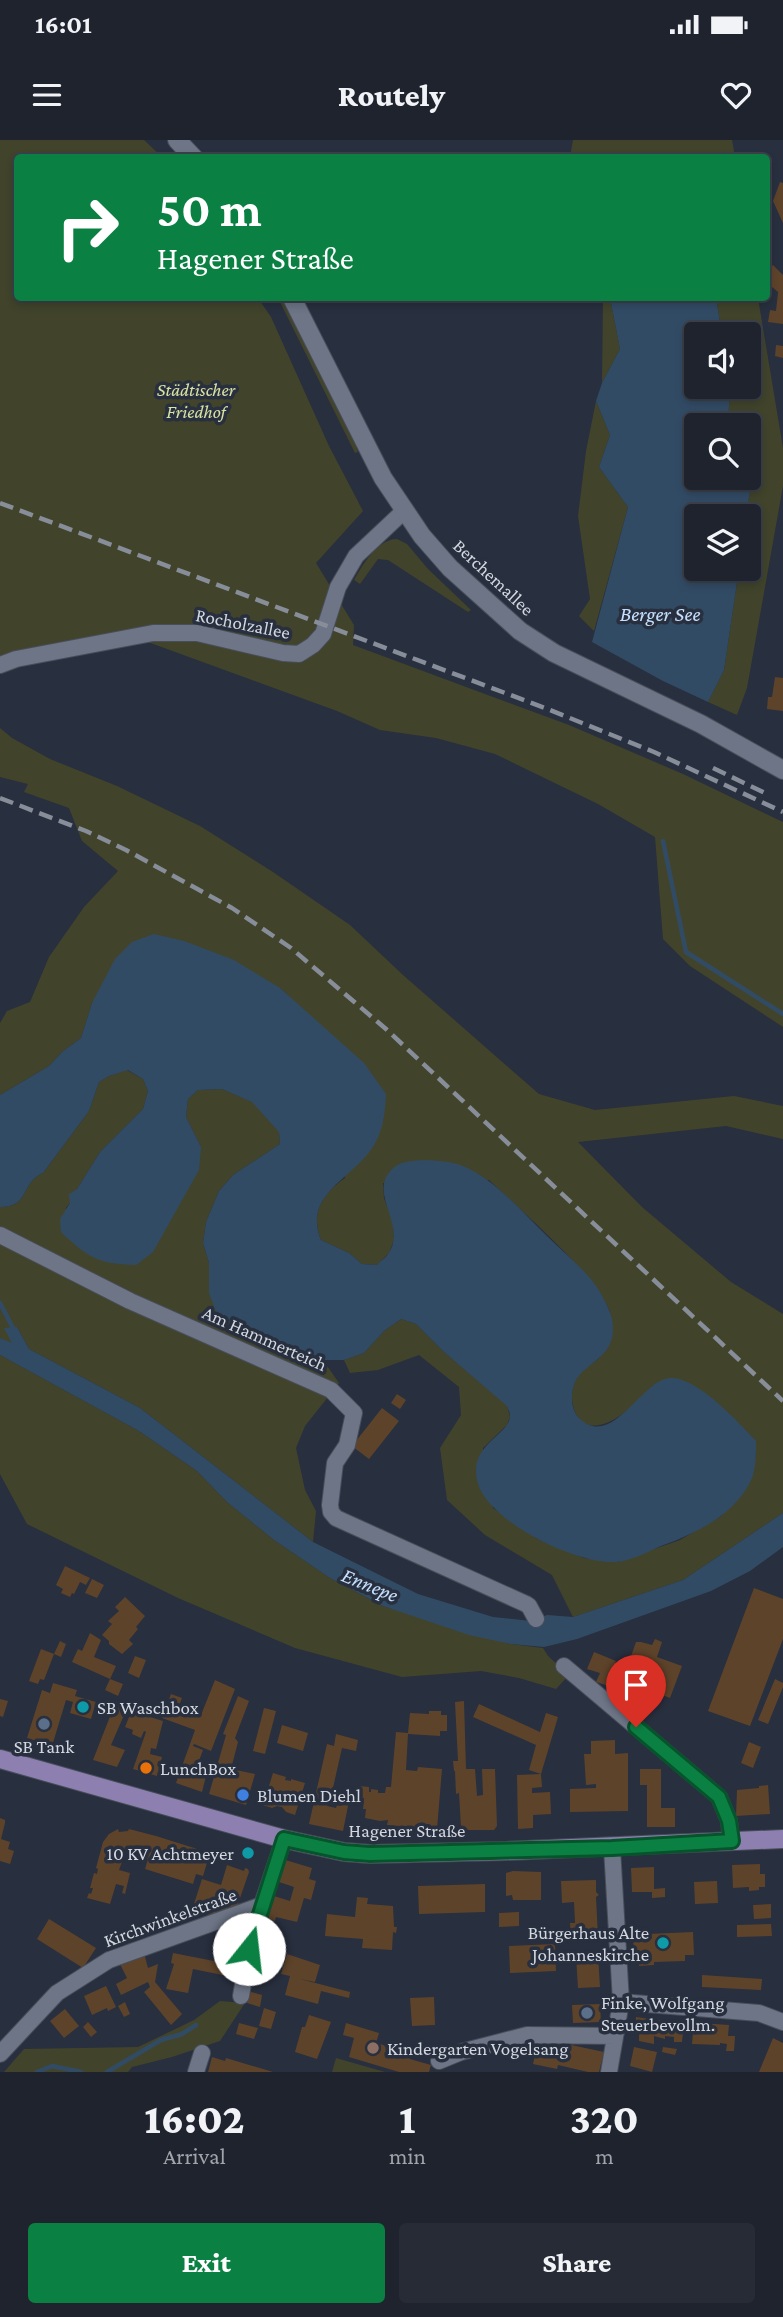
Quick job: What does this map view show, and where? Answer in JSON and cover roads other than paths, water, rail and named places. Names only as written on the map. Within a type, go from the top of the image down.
[{"type":"main road","name":"Hagener Straße","points":[[0,1759],[284,1839],[344,1852],[370,1854],[612,1848],[783,1839]]},
{"type":"street","points":[[177,140],[190,154]]},
{"type":"street","name":"Berchemallee","points":[[294,301],[383,478],[404,511],[450,568],[520,631],[554,653],[701,724],[783,770]]},
{"type":"street","name":"Rocholzallee","points":[[0,664],[172,631],[197,633],[283,653],[299,654],[323,634],[338,587],[356,556],[404,511]]},
{"type":"street","name":"Am Hammerteich","points":[[0,1235],[130,1301],[331,1390],[354,1413],[347,1445],[335,1463],[330,1505],[336,1518],[526,1604],[536,1619]]},
{"type":"street","points":[[564,1666],[719,1797],[729,1821],[732,1841]]},
{"type":"street","name":"Kirchwinkelstraße","points":[[242,1996],[249,1949],[284,1839]]},
{"type":"street","points":[[608,2072],[621,2002],[612,1848]]},
{"type":"street","name":"Kirchwinkelstraße","points":[[0,2054],[57,1993],[109,1960],[262,1905]]},
{"type":"street","points":[[621,2002],[759,2013],[783,2022]]},
{"type":"street","points":[[439,2061],[461,2052],[527,2035],[615,2036]]},
{"type":"street","points":[[196,2072],[202,2053]]},
{"type":"water","name":"Berger See","points":[[611,301],[716,301],[720,322],[684,322],[684,399],[729,399],[729,413],[684,413],[684,490],[750,490],[748,504],[684,504],[684,581],[737,581],[724,670],[708,702],[592,642],[628,507],[599,467],[610,435],[596,401],[620,349]]},
{"type":"water","points":[[154,934],[184,941],[234,960],[280,988],[364,1063],[386,1094],[378,1138],[361,1162],[330,1190],[323,1200],[317,1225],[321,1240],[349,1253],[362,1264],[377,1265],[387,1255],[393,1243],[384,1186],[387,1175],[396,1166],[410,1161],[439,1161],[457,1164],[475,1172],[508,1198],[590,1278],[609,1310],[613,1324],[611,1341],[601,1357],[581,1373],[573,1389],[572,1400],[578,1417],[593,1426],[605,1425],[616,1419],[662,1380],[673,1378],[695,1386],[718,1403],[756,1441],[752,1478],[736,1502],[701,1529],[633,1558],[616,1562],[580,1557],[539,1540],[503,1516],[489,1503],[480,1489],[476,1474],[477,1462],[488,1444],[508,1423],[510,1416],[507,1406],[416,1324],[401,1319],[384,1331],[364,1353],[344,1360],[323,1360],[235,1328],[216,1312],[209,1293],[209,1263],[203,1243],[206,1222],[219,1191],[233,1175],[280,1144],[279,1132],[252,1102],[222,1089],[198,1090],[188,1099],[186,1117],[201,1147],[199,1170],[153,1252],[136,1265],[103,1261],[87,1254],[61,1232],[60,1219],[70,1203],[69,1194],[77,1189],[100,1152],[143,1109],[148,1091],[143,1079],[128,1070],[99,1082],[89,1111],[43,1173],[36,1177],[16,1203],[0,1207],[0,1095],[49,1066],[81,1038],[92,1003],[115,959],[132,942]]},
{"type":"water","name":"Ennepe","points":[[17,1327],[29,1349],[140,1408],[313,1542],[418,1594],[493,1617],[531,1621],[547,1615],[573,1617],[683,1580],[783,1513],[783,1547],[750,1571],[711,1591],[577,1639],[544,1647],[511,1644],[469,1635],[383,1606],[330,1578],[274,1540],[227,1502],[197,1471],[139,1431],[0,1355],[0,1338],[12,1343],[4,1328]]},
{"type":"waterway","points":[[663,841],[686,952],[783,1014]]},
{"type":"waterway","points":[[0,1303],[14,1330]]},
{"type":"waterway","points":[[107,2072],[161,2040],[182,2034],[196,2025]]},
{"type":"waterway","points":[[37,2072],[52,2066],[81,2072]]},
{"type":"railway","points":[[0,503],[545,708],[654,752],[783,812]]},
{"type":"railway","points":[[713,768],[767,794]]},
{"type":"railway","points":[[0,798],[86,831],[126,850],[232,908],[291,948],[386,1029],[783,1401]]},
{"type":"place","name":"SB Waschbox","points":[[83,1707]]},
{"type":"place","name":"SB Tank","points":[[44,1724]]},
{"type":"place","name":"LunchBox","points":[[146,1768]]},
{"type":"place","name":"Blumen Diehl","points":[[243,1795]]},
{"type":"place","name":"10 KV Achtmeyer","points":[[248,1853]]},
{"type":"place","name":"Bürgerhaus Alte Johanneskirche","points":[[663,1943]]},
{"type":"place","name":"Finke, Wolfgang Steuerbevollm.","points":[[587,2013]]},
{"type":"place","name":"Kindergarten Vogelsang","points":[[373,2048]]},
{"type":"park label","name":"Städtischer Friedhof","points":[[196,400]]}]
